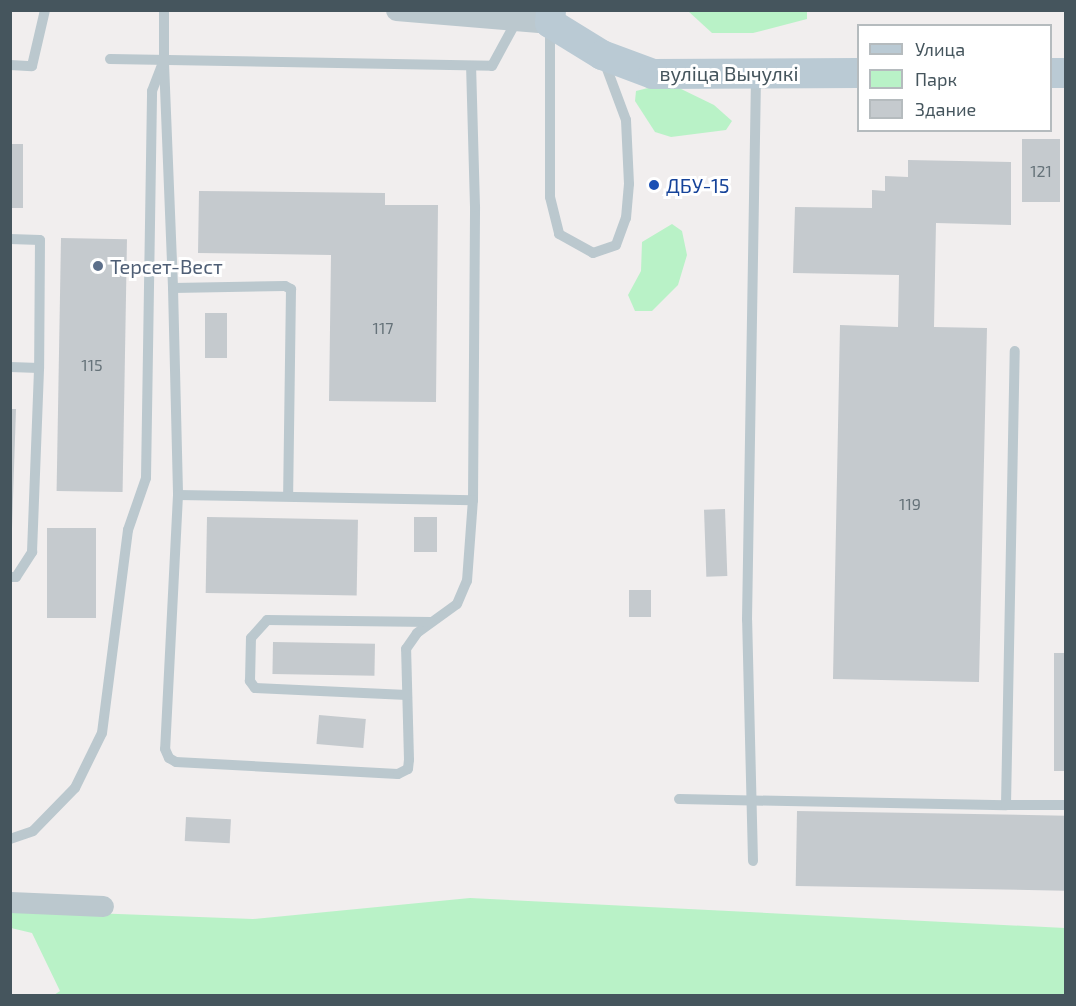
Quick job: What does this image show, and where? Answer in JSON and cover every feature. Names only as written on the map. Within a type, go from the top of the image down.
[{"type":"street","name":"вуліца Вычулкі","points":[[396,10],[517,20],[550,17],[602,55],[653,74],[857,74]]},
{"type":"street","points":[[10,902],[103,906]]},
{"type":"lane","points":[[10,65],[32,66],[45,10]]},
{"type":"lane","points":[[164,10],[178,495],[165,749],[169,758],[176,762],[398,774],[408,769],[406,649],[417,633],[457,604],[467,581],[473,500],[475,207],[471,66]]},
{"type":"lane","points":[[550,17],[550,197],[559,234],[593,253],[616,245],[626,218],[629,184],[626,120],[602,55]]},
{"type":"lane","points":[[110,59],[492,66],[517,20]]},
{"type":"lane","points":[[10,839],[33,831],[75,788],[102,733],[128,530],[146,478],[152,92],[164,60]]},
{"type":"lane","points":[[753,861],[747,620],[756,74]]},
{"type":"lane","points":[[10,239],[40,240],[39,368],[32,552],[16,577],[10,577]]},
{"type":"lane","points":[[173,288],[285,286],[291,289],[288,495]]},
{"type":"lane","points":[[1006,805],[1015,351]]},
{"type":"lane","points":[[10,367],[39,368]]},
{"type":"lane","points":[[178,495],[288,495],[473,500]]},
{"type":"lane","points":[[407,695],[255,688],[250,681],[250,638],[267,620],[431,622]]},
{"type":"lane","points":[[680,799],[1065,806]]},
{"type":"green space","points":[[688,11],[807,11],[807,19],[753,33],[712,33]]},
{"type":"green space","points":[[660,85],[677,87],[714,105],[732,121],[726,130],[671,137],[655,132],[635,101],[636,91]]},
{"type":"green space","points":[[672,224],[682,231],[687,255],[678,285],[652,311],[635,311],[628,295],[641,271],[642,242]]},
{"type":"green space","points":[[470,898],[1065,928],[1065,995],[54,995],[60,991],[32,933],[11,928],[10,910],[253,919]]},
{"type":"building","points":[[1022,139],[1060,139],[1060,202],[1022,202]]},
{"type":"building","points":[[10,144],[23,144],[23,208],[10,208]]},
{"type":"building","points":[[908,160],[1011,162],[1011,225],[936,223],[934,327],[987,328],[979,682],[833,679],[840,325],[898,327],[899,275],[793,273],[795,207],[872,208],[872,190],[885,191],[885,176],[908,177]]},
{"type":"building","points":[[199,191],[385,193],[385,205],[438,205],[436,402],[329,401],[331,255],[198,253]]},
{"type":"building","points":[[61,238],[127,239],[123,492],[57,491]]},
{"type":"building","points":[[205,313],[227,313],[227,358],[205,358]]},
{"type":"building","points":[[10,409],[16,409],[12,528],[10,528]]},
{"type":"building","points":[[725,509],[727,576],[706,577],[704,510]]},
{"type":"building","points":[[207,517],[358,520],[357,596],[206,593]]},
{"type":"building","points":[[414,517],[437,517],[437,552],[414,552]]},
{"type":"building","points":[[47,528],[96,528],[96,618],[47,618]]},
{"type":"building","points":[[629,590],[651,590],[651,617],[629,617]]},
{"type":"building","points":[[273,642],[375,644],[374,676],[272,674]]},
{"type":"building","points":[[1054,653],[1066,653],[1066,771],[1054,771]]},
{"type":"building","points":[[319,715],[366,719],[363,748],[316,744]]},
{"type":"building","points":[[797,811],[1066,816],[1065,891],[796,886]]},
{"type":"building","points":[[186,817],[231,819],[230,843],[185,841]]},
{"type":"place","name":"ДБУ-15","points":[[654,185]]},
{"type":"place","name":"Терсет-Вест","points":[[98,266]]}]
